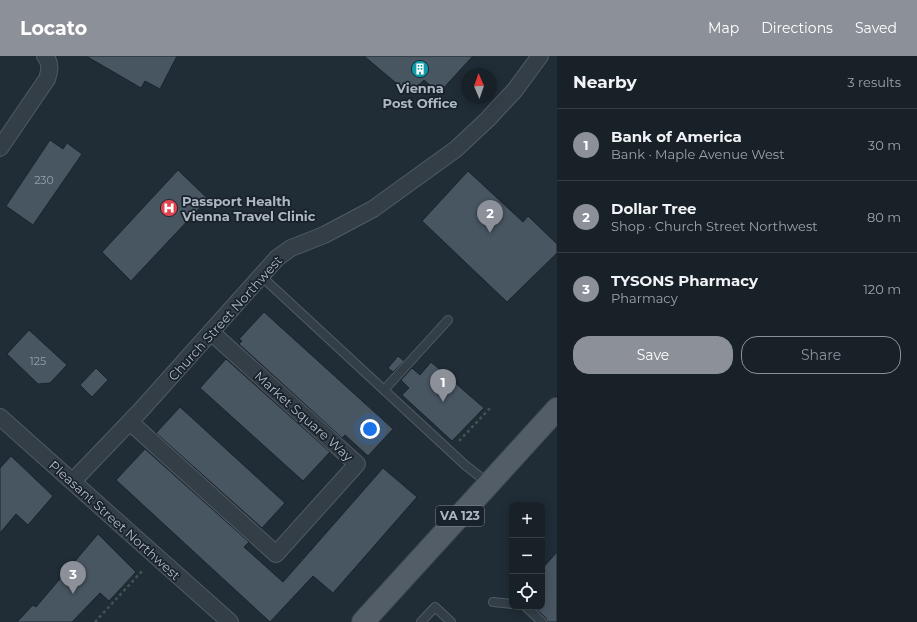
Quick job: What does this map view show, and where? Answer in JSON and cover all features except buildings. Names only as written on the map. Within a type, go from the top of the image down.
[{"type":"main road","name":"VA 123","points":[[363,622],[557,409]]},
{"type":"street","name":"Church Street Northwest","points":[[73,481],[130,422],[277,258],[291,248],[334,229],[373,209],[456,149],[488,119],[515,90],[540,56]]},
{"type":"street","points":[[0,148],[47,79],[50,70],[47,58]]},
{"type":"street","name":"Market Square Way","points":[[130,422],[276,554],[357,464],[211,332]]},
{"type":"street","name":"Pleasant Street Northwest","points":[[3,425],[73,481],[230,622]]},
{"type":"lane","points":[[261,276],[384,390],[489,484]]},
{"type":"lane","points":[[384,390],[448,320]]},
{"type":"lane","points":[[494,602],[509,604]]},
{"type":"lane","points":[[421,622],[435,607],[451,622]]},
{"type":"lane","points":[[529,610],[542,622]]},
{"type":"path","points":[[450,450],[492,406]]},
{"type":"path","points":[[94,622],[143,570]]},
{"type":"place","name":"Vienna Post Office","points":[[420,69]]},
{"type":"place","name":"Passport Health Vienna Travel Clinic","points":[[169,208]]},
{"type":"place","name":"Dollar Tree","points":[[490,233]]},
{"type":"place","name":"Bank of America","points":[[443,402]]},
{"type":"place","name":"TYSONS Pharmacy","points":[[73,594]]}]
